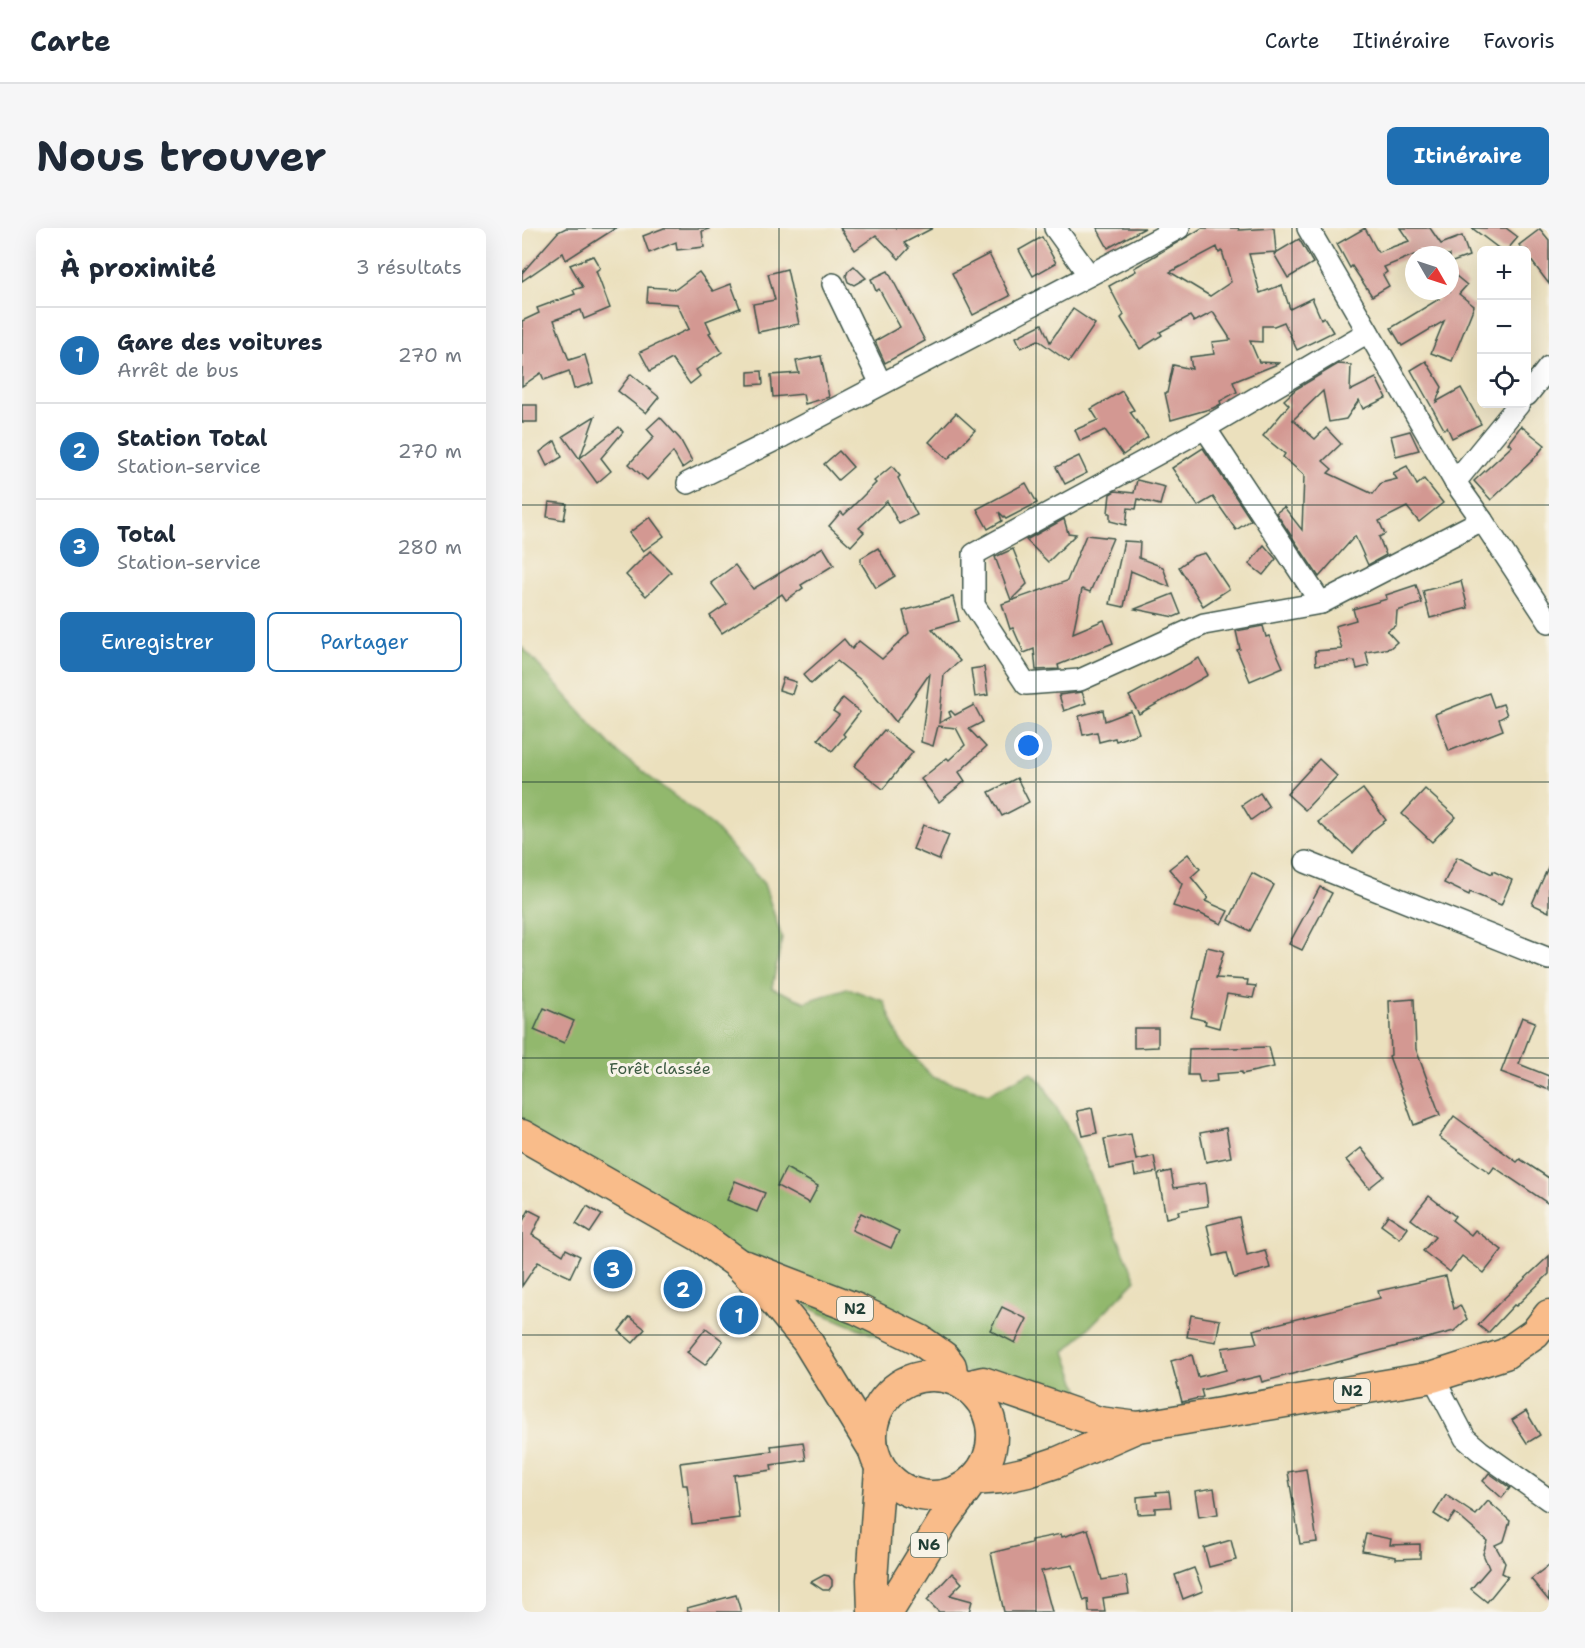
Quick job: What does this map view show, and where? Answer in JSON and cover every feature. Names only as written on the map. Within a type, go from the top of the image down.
[{"type":"highway","name":"N2","points":[[522,1135],[701,1237],[737,1263],[775,1302],[807,1341],[876,1458]]},
{"type":"highway","name":"N2","points":[[737,1263],[857,1310],[920,1340],[944,1357],[960,1383],[989,1383],[1099,1422],[1138,1428]]},
{"type":"highway","name":"N2","points":[[973,1480],[1001,1478],[1028,1472],[1058,1462],[1138,1428],[1433,1377],[1504,1354],[1535,1333],[1549,1315]]},
{"type":"highway","points":[[873,1612],[876,1458],[871,1429],[876,1412],[886,1396],[900,1384],[917,1377],[935,1376],[960,1383],[979,1398],[988,1414],[992,1431],[991,1449],[984,1466],[973,1480],[959,1490],[942,1496],[924,1496],[907,1492],[892,1482],[876,1458]]},
{"type":"highway","name":"N6","points":[[888,1612],[944,1520],[973,1480]]},
{"type":"street","points":[[1055,228],[1089,274]]},
{"type":"street","points":[[688,483],[1179,228]]},
{"type":"street","points":[[1308,228],[1455,482],[1545,608]]},
{"type":"street","points":[[833,284],[881,384]]},
{"type":"street","points":[[1368,332],[1205,428],[974,554],[974,605],[1026,684],[1080,680],[1204,624],[1321,603],[1482,520]]},
{"type":"street","points":[[1531,390],[1549,368]]},
{"type":"street","points":[[1455,482],[1516,408]]},
{"type":"street","points":[[1205,428],[1321,603]]},
{"type":"street","points":[[1306,862],[1549,959]]},
{"type":"street","points":[[1433,1377],[1465,1438],[1549,1500]]},
{"type":"green space","name":"Forêt classée","points":[[522,647],[618,753],[711,824],[764,884],[782,938],[772,988],[805,1002],[847,988],[884,1001],[900,1040],[932,1077],[988,1094],[1031,1072],[1043,1084],[1077,1144],[1136,1280],[1065,1352],[1091,1423],[818,1312],[754,1267],[522,1148]]},
{"type":"building","points":[[566,228],[616,228],[566,260],[563,253],[522,281],[522,273],[558,232]]},
{"type":"building","points":[[664,228],[709,229],[702,231],[704,247],[677,250],[676,242],[649,253],[643,236]]},
{"type":"building","points":[[840,228],[933,228],[904,243],[909,248],[899,259],[876,235],[855,250]]},
{"type":"building","points":[[1097,228],[1145,228],[1108,248]]},
{"type":"building","points":[[1202,228],[1238,228],[1239,230],[1274,228],[1276,252],[1249,254],[1260,293],[1282,285],[1290,309],[1312,298],[1321,319],[1324,317],[1333,332],[1297,350],[1284,322],[1274,326],[1262,326],[1262,342],[1250,341],[1259,362],[1280,363],[1233,382],[1237,392],[1220,401],[1221,404],[1171,420],[1165,393],[1167,393],[1173,365],[1192,369],[1190,357],[1214,354],[1212,342],[1231,340],[1213,312],[1194,322],[1190,316],[1160,332],[1162,335],[1140,349],[1121,318],[1124,315],[1109,286],[1136,271],[1134,268]],"holes":[[[1217,247],[1219,253],[1222,251],[1231,282],[1210,296],[1170,272]]]},
{"type":"building","points":[[1365,228],[1378,252],[1409,241],[1400,228],[1430,228],[1441,244],[1462,236],[1469,256],[1459,260],[1459,246],[1405,246],[1405,259],[1384,267],[1387,272],[1383,275],[1389,286],[1372,296],[1352,266],[1350,268],[1337,244]]},
{"type":"building","points":[[1472,228],[1506,228],[1518,237],[1510,246],[1496,246]]},
{"type":"building","points":[[1540,229],[1549,240],[1549,284],[1531,260],[1531,246],[1519,245]]},
{"type":"building","points":[[1042,237],[1056,263],[1033,276],[1019,250]]},
{"type":"building","points":[[1299,239],[1313,263],[1288,278],[1274,254]]},
{"type":"building","points":[[989,254],[1010,296],[973,315],[952,273]]},
{"type":"building","points":[[593,256],[600,268],[596,271],[610,308],[584,319],[581,310],[554,320],[569,360],[585,355],[593,383],[574,389],[569,371],[544,380],[541,373],[522,386],[522,321],[539,313],[537,308],[575,294],[573,290],[583,287],[570,265]]},
{"type":"building","points":[[854,266],[866,278],[854,285],[848,282],[846,276]]},
{"type":"building","points":[[787,269],[799,324],[758,332],[753,304],[775,300],[768,274]]},
{"type":"building","points":[[888,271],[925,341],[885,363],[875,341],[900,327],[879,289],[876,291],[871,279]]},
{"type":"building","points":[[699,272],[713,291],[731,284],[740,308],[706,321],[711,332],[709,333],[722,352],[696,370],[700,376],[690,384],[672,359],[650,371],[640,352],[689,329],[677,304],[647,302],[648,287],[676,289]]},
{"type":"building","points":[[1459,278],[1467,285],[1459,294]]},
{"type":"building","points":[[1459,294],[1474,306],[1452,361],[1431,353],[1444,321],[1402,346],[1391,328],[1437,300],[1459,300]]},
{"type":"building","points":[[1073,309],[1095,324],[1069,362],[1038,340],[1021,348],[1016,337],[1042,324],[1050,342]]},
{"type":"building","points":[[821,356],[829,397],[805,404],[803,394],[773,397],[771,375],[799,373],[796,361]]},
{"type":"building","points":[[1426,361],[1442,387],[1436,402],[1461,388],[1481,424],[1452,438],[1447,427],[1444,429],[1411,370]]},
{"type":"building","points":[[1338,364],[1351,365],[1350,391],[1376,378],[1386,398],[1363,409],[1359,400],[1346,419],[1329,422],[1323,391],[1293,420],[1315,439],[1326,428],[1341,444],[1323,461],[1332,469],[1328,473],[1373,494],[1381,483],[1397,479],[1393,473],[1407,466],[1417,485],[1424,479],[1443,503],[1419,522],[1407,507],[1379,521],[1385,534],[1379,537],[1386,555],[1368,565],[1355,536],[1319,577],[1276,513],[1284,507],[1302,530],[1304,475],[1283,457],[1285,454],[1263,436],[1289,405],[1284,400],[1296,389]]},
{"type":"building","points":[[762,371],[763,384],[748,385],[748,372]]},
{"type":"building","points":[[631,374],[659,397],[646,413],[618,391]]},
{"type":"building","points":[[1122,391],[1134,410],[1130,412],[1148,437],[1123,455],[1105,430],[1080,441],[1075,430],[1098,420],[1091,409]]},
{"type":"building","points":[[522,405],[537,405],[537,422],[522,422]]},
{"type":"building","points":[[956,413],[975,430],[948,459],[929,442]]},
{"type":"building","points":[[595,416],[580,458],[619,427],[623,432],[601,458],[611,471],[597,483],[563,436]]},
{"type":"building","points":[[660,417],[680,439],[692,461],[682,468],[673,452],[647,480],[629,464],[654,437],[647,429]]},
{"type":"building","points":[[1521,426],[1545,445],[1533,460],[1491,500],[1474,481],[1512,446],[1508,443]]},
{"type":"building","points":[[1410,431],[1419,450],[1396,456],[1391,436]]},
{"type":"building","points":[[555,441],[562,457],[547,466],[540,452]]},
{"type":"building","points":[[1203,448],[1251,520],[1236,530],[1213,497],[1198,506],[1172,468]]},
{"type":"building","points":[[839,451],[853,467],[838,480],[824,464]]},
{"type":"building","points":[[1079,456],[1087,473],[1065,484],[1056,467]]},
{"type":"building","points":[[892,466],[900,476],[898,478],[917,515],[899,524],[887,501],[859,528],[864,532],[851,546],[829,526],[841,512],[844,515],[876,483],[874,481]]},
{"type":"building","points":[[1137,480],[1165,487],[1160,505],[1138,499],[1136,509],[1128,508],[1126,525],[1110,521],[1110,513],[1108,513],[1110,494],[1115,491],[1134,493]]},
{"type":"building","points":[[1026,483],[1037,503],[1006,519],[999,512],[1002,521],[988,529],[977,509]]},
{"type":"building","points":[[549,502],[567,504],[564,520],[547,517]]},
{"type":"building","points":[[650,517],[664,536],[643,551],[629,533]]},
{"type":"building","points":[[1064,519],[1068,533],[1076,534],[1048,562],[1026,540]]},
{"type":"building","points":[[1086,535],[1113,538],[1090,592],[1082,589],[1073,633],[1104,620],[1113,643],[1058,665],[1059,669],[1036,670],[1034,649],[1024,653],[1013,628],[1010,629],[1002,604],[1067,581]]},
{"type":"building","points":[[1124,541],[1140,542],[1139,558],[1163,567],[1170,587],[1131,571],[1124,607],[1110,604]]},
{"type":"building","points":[[1264,545],[1276,559],[1263,575],[1249,564]]},
{"type":"building","points":[[823,547],[834,565],[801,585],[803,588],[786,600],[782,594],[722,633],[710,616],[727,604],[711,583],[735,565],[753,589]]},
{"type":"building","points":[[878,548],[895,576],[876,588],[861,563],[861,558]]},
{"type":"building","points":[[1013,549],[1027,584],[1011,600],[995,557]]},
{"type":"building","points":[[650,551],[671,572],[646,596],[626,575]]},
{"type":"building","points":[[1205,553],[1229,589],[1203,606],[1179,567],[1194,556]]},
{"type":"building","points":[[1461,581],[1468,608],[1430,618],[1423,591]]},
{"type":"building","points":[[1416,585],[1422,603],[1397,611],[1396,625],[1387,631],[1397,642],[1390,648],[1366,652],[1369,666],[1357,669],[1355,661],[1316,665],[1315,651],[1342,649],[1335,626],[1356,620],[1353,609],[1387,599],[1386,595]]},
{"type":"building","points":[[1173,594],[1181,614],[1174,617],[1135,609]]},
{"type":"building","points":[[953,597],[959,621],[932,629],[960,661],[944,675],[939,723],[951,717],[949,712],[955,715],[974,705],[983,722],[969,729],[986,747],[959,772],[965,781],[939,802],[921,779],[947,758],[949,760],[965,745],[956,728],[938,726],[933,746],[921,742],[930,673],[896,722],[862,681],[837,661],[811,684],[803,675],[844,639],[852,649],[859,641],[882,659],[909,633],[903,611]]},
{"type":"building","points":[[1263,626],[1266,637],[1269,636],[1283,667],[1250,681],[1237,650],[1240,649],[1236,631]]},
{"type":"building","points":[[1199,658],[1208,675],[1139,714],[1129,696]]},
{"type":"building","points":[[984,667],[988,695],[975,697],[971,669]]},
{"type":"building","points":[[783,678],[796,682],[792,694],[779,690]]},
{"type":"building","points":[[1082,692],[1086,703],[1064,711],[1059,695]]},
{"type":"building","points":[[1489,693],[1494,707],[1503,704],[1507,715],[1499,719],[1503,730],[1449,751],[1435,714]]},
{"type":"building","points":[[843,698],[860,712],[843,734],[845,736],[832,751],[818,739],[839,715],[833,711]]},
{"type":"building","points":[[1103,710],[1105,721],[1131,711],[1139,733],[1116,741],[1115,738],[1099,742],[1097,732],[1083,735],[1079,716]]},
{"type":"building","points":[[884,730],[913,752],[883,789],[854,766]]},
{"type":"building","points":[[1319,759],[1337,776],[1305,810],[1287,794]]},
{"type":"building","points":[[1017,778],[1029,802],[1002,816],[989,792]]},
{"type":"building","points":[[1363,789],[1386,820],[1373,830],[1353,853],[1318,822]]},
{"type":"building","points":[[1425,789],[1456,817],[1432,842],[1402,814]]},
{"type":"building","points":[[1260,793],[1269,807],[1251,820],[1242,805]]},
{"type":"building","points":[[923,825],[949,835],[939,860],[913,849]]},
{"type":"building","points":[[1188,854],[1200,869],[1191,877],[1208,898],[1205,901],[1228,911],[1221,924],[1199,913],[1173,906],[1182,884],[1169,869]]},
{"type":"building","points":[[1457,857],[1492,874],[1493,871],[1512,880],[1501,905],[1470,892],[1469,895],[1444,883]]},
{"type":"building","points":[[1549,865],[1549,912],[1532,904]]},
{"type":"building","points":[[1252,873],[1274,885],[1250,931],[1229,920]]},
{"type":"building","points":[[1320,887],[1332,893],[1302,950],[1289,944]]},
{"type":"building","points":[[1207,947],[1224,951],[1216,978],[1248,980],[1247,985],[1256,986],[1253,998],[1227,994],[1219,1028],[1191,1017]]},
{"type":"building","points":[[1414,999],[1416,1049],[1440,1115],[1414,1125],[1389,1056],[1391,1055],[1389,1001]]},
{"type":"building","points":[[544,1008],[574,1021],[564,1043],[534,1030]]},
{"type":"building","points":[[1522,1017],[1535,1022],[1519,1064],[1549,1076],[1549,1090],[1501,1072]]},
{"type":"building","points":[[1134,1028],[1158,1028],[1158,1047],[1134,1048]]},
{"type":"building","points":[[1269,1047],[1274,1067],[1242,1074],[1242,1072],[1216,1074],[1217,1081],[1200,1083],[1198,1075],[1188,1075],[1189,1049]]},
{"type":"building","points":[[1092,1108],[1097,1133],[1083,1136],[1077,1111]]},
{"type":"building","points":[[1454,1116],[1517,1162],[1520,1159],[1549,1178],[1549,1204],[1494,1167],[1490,1173],[1439,1137]]},
{"type":"building","points":[[1226,1128],[1231,1157],[1206,1162],[1200,1133]]},
{"type":"building","points":[[1131,1134],[1136,1160],[1154,1156],[1157,1172],[1135,1176],[1133,1164],[1110,1169],[1104,1139]]},
{"type":"building","points":[[1361,1148],[1384,1176],[1369,1188],[1346,1160]]},
{"type":"building","points":[[786,1168],[818,1186],[809,1203],[777,1186]]},
{"type":"building","points":[[1171,1171],[1174,1188],[1205,1183],[1208,1206],[1178,1211],[1179,1215],[1166,1218],[1158,1174]]},
{"type":"building","points":[[735,1181],[765,1193],[757,1212],[727,1200]]},
{"type":"building","points":[[1429,1196],[1455,1216],[1452,1220],[1471,1235],[1475,1230],[1502,1250],[1484,1273],[1462,1256],[1450,1272],[1423,1251],[1435,1237],[1411,1219]]},
{"type":"building","points":[[587,1206],[602,1215],[590,1233],[576,1224]]},
{"type":"building","points":[[529,1210],[541,1216],[532,1235],[563,1255],[566,1249],[580,1256],[570,1277],[538,1262],[522,1286],[522,1223]]},
{"type":"building","points":[[861,1213],[899,1231],[891,1248],[852,1230]]},
{"type":"building","points":[[1388,1215],[1408,1228],[1400,1239],[1381,1225]]},
{"type":"building","points":[[1239,1217],[1247,1255],[1265,1250],[1270,1268],[1234,1278],[1227,1253],[1214,1256],[1207,1225]]},
{"type":"building","points":[[1549,1256],[1549,1274],[1516,1306],[1514,1305],[1488,1333],[1478,1325],[1499,1303]]},
{"type":"building","points":[[1446,1276],[1454,1309],[1460,1305],[1467,1319],[1454,1331],[1262,1382],[1260,1376],[1201,1390],[1203,1397],[1182,1402],[1171,1361],[1192,1355],[1198,1377],[1226,1370],[1222,1348],[1257,1343],[1253,1330],[1380,1298],[1378,1291]]},
{"type":"building","points":[[1002,1307],[1027,1319],[1015,1343],[990,1330]]},
{"type":"building","points":[[1191,1315],[1220,1320],[1216,1342],[1187,1337]]},
{"type":"building","points":[[630,1317],[645,1329],[633,1343],[619,1331]]},
{"type":"building","points":[[706,1328],[723,1341],[705,1365],[687,1352]]},
{"type":"building","points":[[1526,1411],[1540,1435],[1527,1443],[1512,1420]]},
{"type":"building","points":[[803,1442],[806,1460],[771,1465],[772,1470],[734,1475],[739,1518],[692,1524],[687,1485],[683,1485],[680,1463],[772,1451],[771,1446]]},
{"type":"building","points":[[1306,1469],[1317,1542],[1300,1544],[1288,1472]]},
{"type":"building","points":[[1489,1473],[1510,1488],[1502,1498],[1483,1481]]},
{"type":"building","points":[[1214,1488],[1218,1514],[1199,1517],[1195,1491]]},
{"type":"building","points":[[1169,1491],[1171,1507],[1155,1508],[1155,1513],[1138,1514],[1137,1497]]},
{"type":"building","points":[[1446,1495],[1476,1515],[1488,1501],[1510,1521],[1504,1541],[1495,1545],[1505,1563],[1502,1573],[1508,1576],[1487,1602],[1471,1589],[1489,1568],[1483,1554],[1487,1541],[1455,1513],[1448,1523],[1434,1514]]},
{"type":"building","points":[[1088,1529],[1102,1580],[1126,1576],[1129,1594],[1103,1598],[1105,1612],[1089,1612],[1088,1599],[1084,1601],[1073,1565],[1041,1571],[1052,1612],[1004,1612],[991,1553],[1031,1543],[1031,1540],[1061,1534],[1062,1537]]},
{"type":"building","points":[[1366,1534],[1391,1539],[1390,1545],[1420,1544],[1420,1558],[1396,1559],[1396,1557],[1362,1551]]},
{"type":"building","points":[[1231,1540],[1236,1560],[1209,1567],[1204,1548]]},
{"type":"building","points":[[1549,1565],[1549,1601],[1531,1579]]},
{"type":"building","points":[[1194,1568],[1203,1591],[1183,1599],[1175,1575]]},
{"type":"building","points":[[952,1573],[962,1583],[950,1595],[972,1601],[969,1612],[939,1612],[927,1600]]},
{"type":"building","points":[[824,1575],[829,1576],[832,1580],[829,1590],[823,1590],[811,1582]]},
{"type":"building","points":[[736,1595],[741,1612],[688,1612],[687,1608]]},
{"type":"place","name":"Total","points":[[613,1269]]},
{"type":"place","name":"Station Total","points":[[683,1289]]},
{"type":"place","name":"Gare des voitures","points":[[739,1315]]}]
